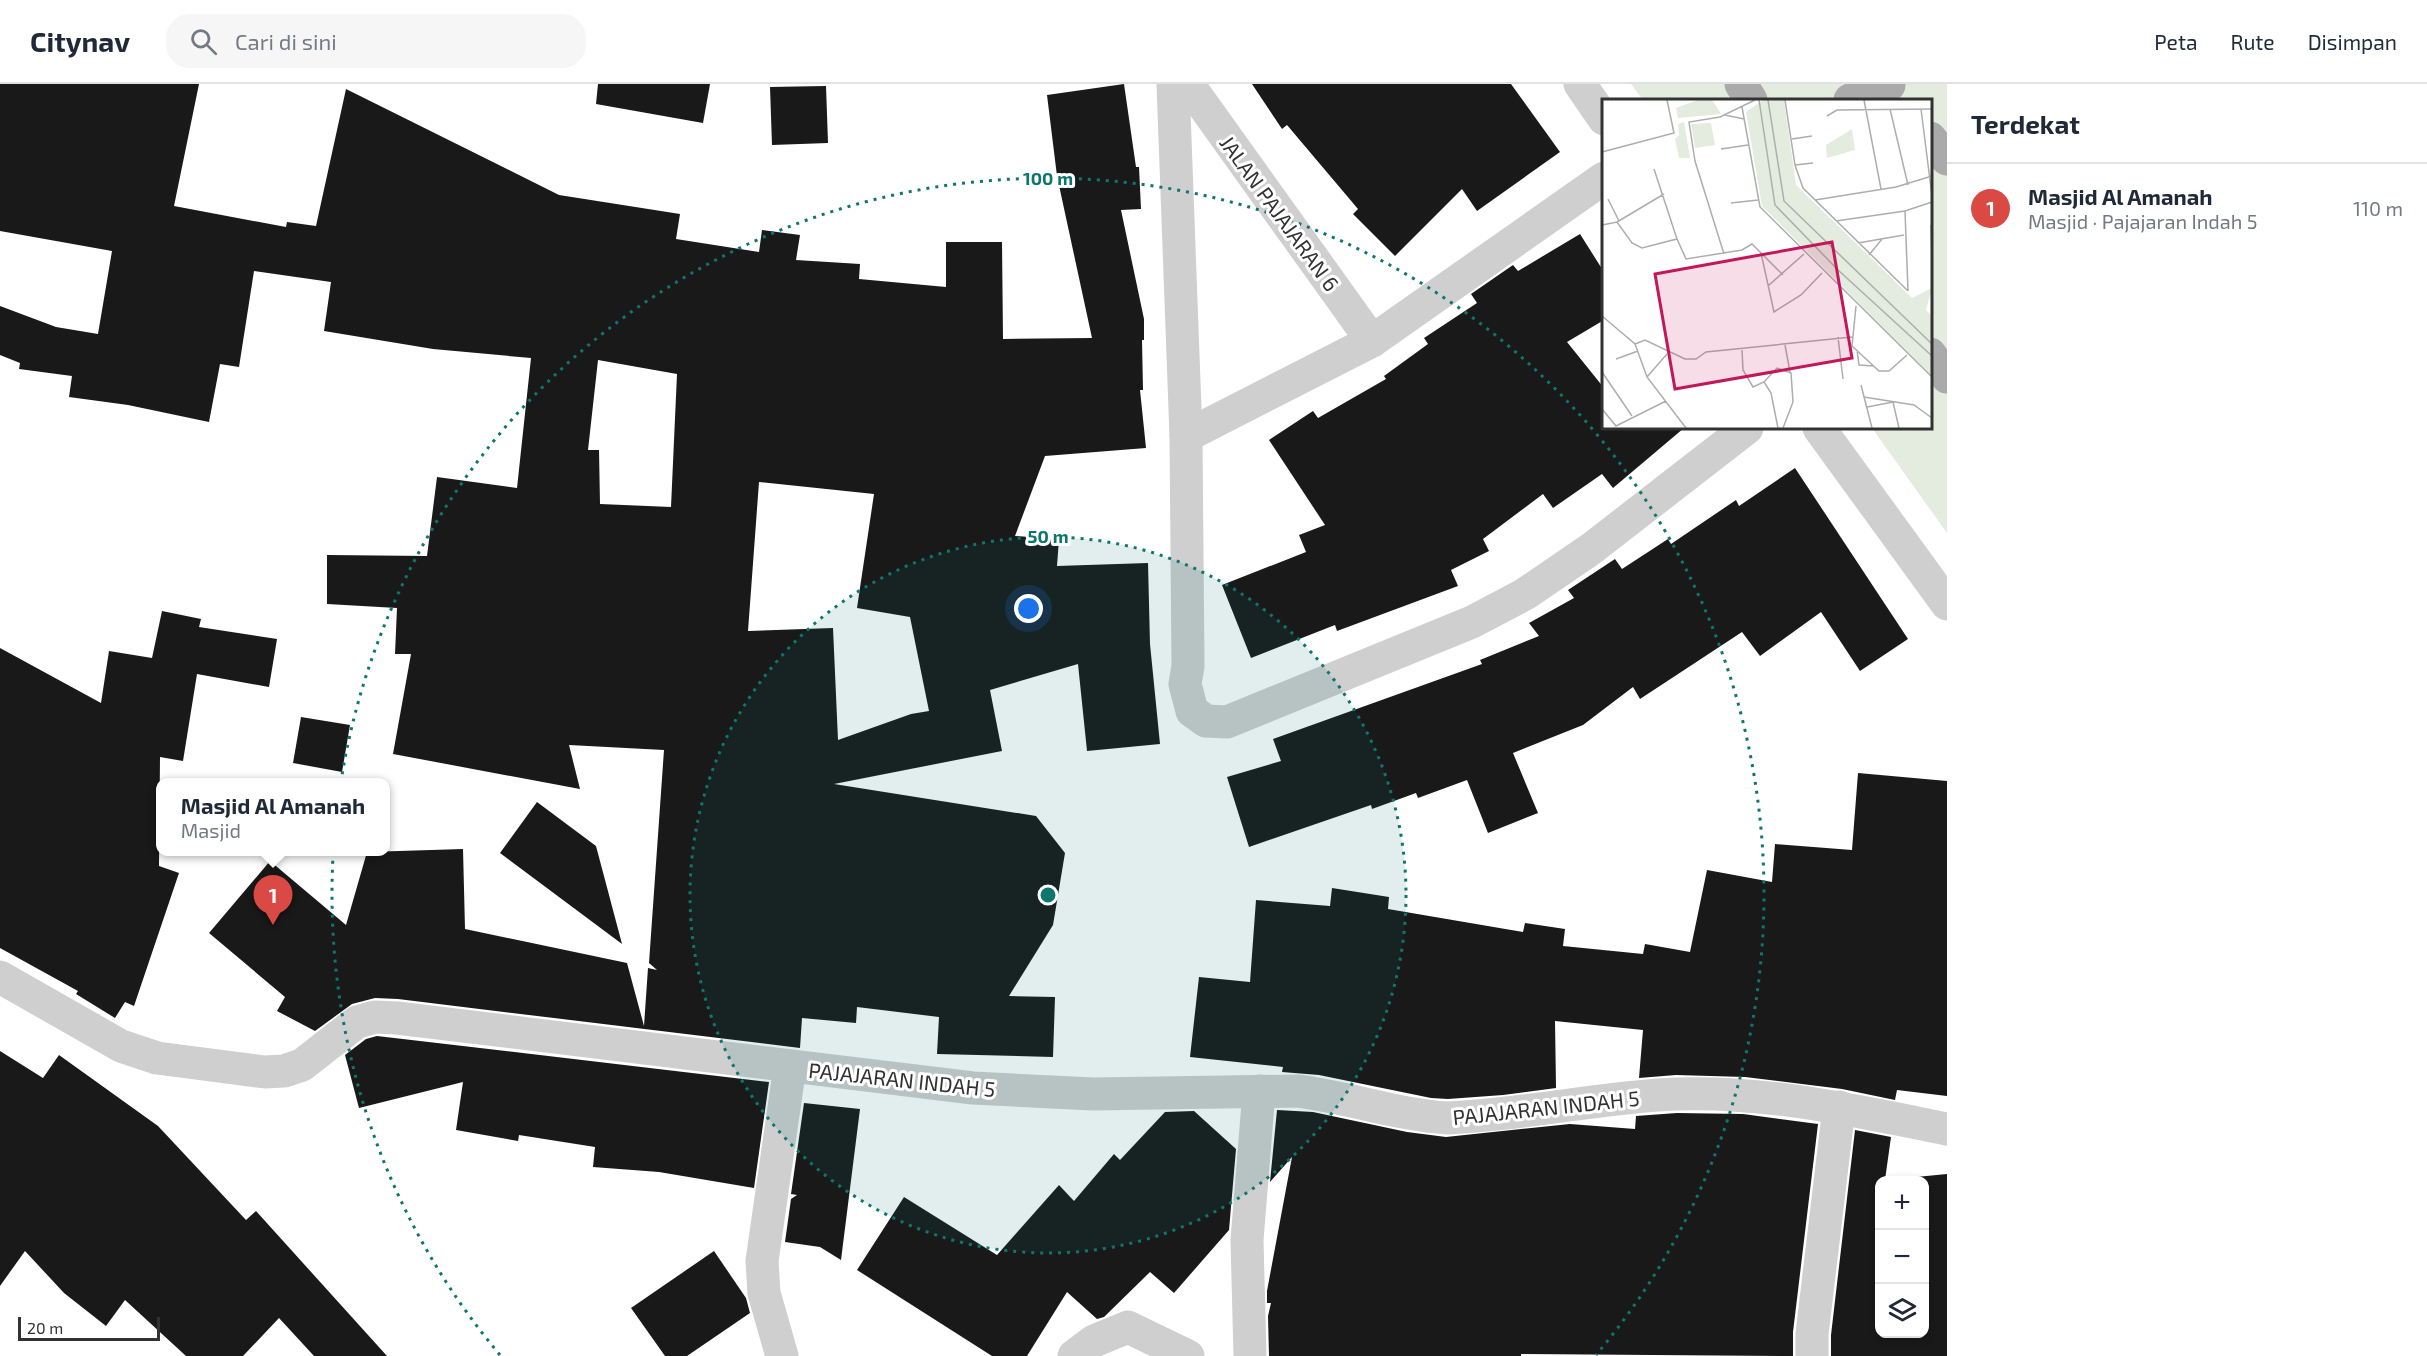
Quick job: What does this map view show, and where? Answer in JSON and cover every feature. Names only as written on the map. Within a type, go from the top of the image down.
[{"type":"main road","points":[[1741,84],[1750,99]]},
{"type":"main road","points":[[1852,99],[1888,84],[1900,99]]},
{"type":"main road","points":[[1932,140],[1947,159]]},
{"type":"main road","points":[[1932,357],[1947,377]]},
{"type":"street","points":[[1173,84],[1186,436],[1187,699],[1191,711],[1206,721],[1227,723],[1472,622],[1525,594],[1591,549],[1746,429]]},
{"type":"street","name":"JALAN PAJAJARAN 6","points":[[1188,84],[1372,341]]},
{"type":"street","points":[[1580,84],[1602,116]]},
{"type":"street","points":[[1186,436],[1372,341],[1602,179]]},
{"type":"street","points":[[1820,429],[1947,604]]},
{"type":"street","name":"PAJAJARAN INDAH 5","points":[[0,977],[82,1027],[121,1046],[157,1058],[265,1072],[284,1071],[302,1065],[357,1022],[375,1017],[1039,1094],[1297,1091],[1330,1095],[1427,1117],[1448,1118],[1674,1094],[1724,1094],[1839,1107],[1947,1130]]},
{"type":"street","points":[[783,1356],[764,1293],[762,1261],[790,1066]]},
{"type":"street","points":[[1250,1356],[1247,1240],[1259,1091]]},
{"type":"street","points":[[1812,1356],[1812,1334],[1839,1107]]},
{"type":"street","points":[[1074,1356],[1094,1341],[1128,1327],[1188,1356]]},
{"type":"shaded area","points":[[1631,84],[1947,84],[1947,533],[1873,429],[1932,429],[1932,99],[1642,99]]},
{"type":"building","points":[[0,84],[199,84],[174,206],[286,227],[287,222],[316,226],[346,89],[559,195],[680,214],[676,239],[759,252],[762,230],[800,235],[796,260],[860,264],[859,279],[946,287],[946,242],[1002,242],[1003,339],[1092,338],[1057,176],[1047,95],[1124,84],[1136,167],[1139,167],[1141,209],[1121,210],[1144,319],[1143,390],[1140,390],[1146,448],[1045,456],[1015,536],[1059,539],[1057,566],[1148,563],[1150,644],[1160,744],[1087,751],[1078,664],[990,690],[1002,751],[834,784],[1036,816],[1065,853],[1053,925],[1009,996],[1055,997],[1053,1057],[937,1054],[939,1017],[857,1007],[856,1023],[802,1018],[800,1048],[398,999],[375,998],[352,1004],[315,1031],[277,1011],[285,997],[209,933],[270,861],[346,925],[366,856],[390,856],[390,851],[463,849],[465,929],[627,963],[644,1026],[648,968],[657,970],[649,963],[664,750],[569,745],[580,789],[393,754],[411,654],[395,654],[397,608],[327,604],[327,555],[427,556],[437,477],[517,488],[531,358],[433,349],[324,331],[331,282],[254,271],[239,367],[220,364],[209,422],[128,405],[69,397],[72,376],[19,369],[20,363],[0,355],[0,306],[56,327],[98,334],[112,251],[0,231]],"holes":[[[598,360],[677,374],[671,507],[600,504],[599,450],[588,450]],[[759,482],[874,494],[857,608],[910,617],[929,711],[911,714],[838,740],[833,628],[748,631]]]},
{"type":"building","points":[[598,84],[710,84],[703,123],[596,104]]},
{"type":"building","points":[[1252,84],[1511,84],[1560,152],[1477,211],[1462,189],[1395,256],[1353,214],[1358,209],[1287,125],[1282,129]]},
{"type":"building","points":[[826,86],[828,143],[772,145],[770,87]]},
{"type":"building","points":[[1580,234],[1602,269],[1602,321],[1567,342],[1602,386],[1602,429],[1683,429],[1613,488],[1602,474],[1553,508],[1543,494],[1483,539],[1489,551],[1451,570],[1458,586],[1337,631],[1335,625],[1251,658],[1222,585],[1306,552],[1299,535],[1325,525],[1269,440],[1313,411],[1318,418],[1386,379],[1384,376],[1428,344],[1424,338],[1477,303],[1471,294],[1513,265],[1518,271]]},
{"type":"building","points":[[1795,468],[1908,639],[1860,671],[1821,612],[1760,656],[1742,632],[1640,699],[1633,687],[1583,725],[1513,753],[1538,813],[1488,833],[1467,780],[1418,798],[1416,793],[1372,809],[1371,805],[1249,847],[1227,777],[1281,761],[1273,739],[1482,664],[1480,660],[1539,636],[1529,623],[1574,598],[1568,590],[1615,559],[1622,569],[1668,539],[1671,544],[1736,500],[1739,506]]},
{"type":"building","points":[[162,611],[201,619],[199,627],[277,639],[269,687],[197,674],[183,761],[160,757],[160,778],[156,778],[156,856],[159,856],[159,866],[179,873],[134,1006],[125,1002],[115,1018],[76,994],[78,991],[0,948],[0,648],[101,703],[109,651],[152,658]]},
{"type":"building","points":[[301,717],[350,725],[342,772],[293,763]]},
{"type":"building","points":[[1858,773],[1947,781],[1947,1096],[1897,1090],[1895,1100],[1842,1089],[1745,1077],[1676,1075],[1639,1078],[1643,1030],[1555,1021],[1556,1088],[1503,1095],[1431,1098],[1319,1075],[1282,1072],[1283,1067],[1190,1057],[1199,977],[1250,982],[1256,900],[1330,906],[1332,888],[1389,897],[1388,909],[1523,932],[1525,923],[1565,929],[1563,946],[1643,954],[1645,944],[1690,952],[1707,870],[1772,882],[1775,844],[1852,850]]},
{"type":"building","points":[[537,802],[596,846],[622,944],[500,853]]},
{"type":"building","points":[[377,1036],[769,1082],[754,1188],[659,1172],[593,1167],[595,1147],[519,1135],[518,1141],[456,1130],[463,1082],[359,1108],[345,1055],[366,1039]]},
{"type":"building","points":[[0,1051],[43,1078],[59,1055],[158,1126],[246,1220],[256,1211],[387,1356],[314,1356],[279,1318],[243,1356],[186,1356],[125,1300],[106,1326],[64,1293],[25,1251],[0,1286]]},
{"type":"building","points":[[804,1103],[860,1109],[841,1260],[820,1247],[785,1242],[791,1199],[797,1195],[791,1194]]},
{"type":"building","points":[[1277,1110],[1313,1112],[1407,1132],[1446,1137],[1570,1124],[1635,1129],[1636,1116],[1677,1113],[1743,1114],[1818,1124],[1793,1332],[1793,1356],[1521,1354],[1521,1356],[1269,1356],[1268,1316],[1271,1303],[1267,1303],[1267,1291],[1292,1157],[1270,1182]]},
{"type":"building","points":[[1194,1111],[1236,1149],[1229,1230],[1174,1293],[1150,1272],[1104,1317],[1097,1319],[1067,1292],[1027,1356],[992,1356],[857,1270],[904,1197],[997,1255],[1059,1185],[1074,1201],[1114,1154],[1120,1160],[1165,1112]]},
{"type":"building","points":[[1855,1130],[1891,1137],[1886,1176],[1875,1176],[1875,1338],[1929,1338],[1929,1176],[1926,1176],[1947,1174],[1947,1356],[1831,1356],[1831,1335]]},
{"type":"building","points":[[714,1251],[746,1298],[750,1313],[687,1356],[665,1356],[631,1308]]},
{"type":"place","name":"Masjid Al Amanah","points":[[273,925]]}]
